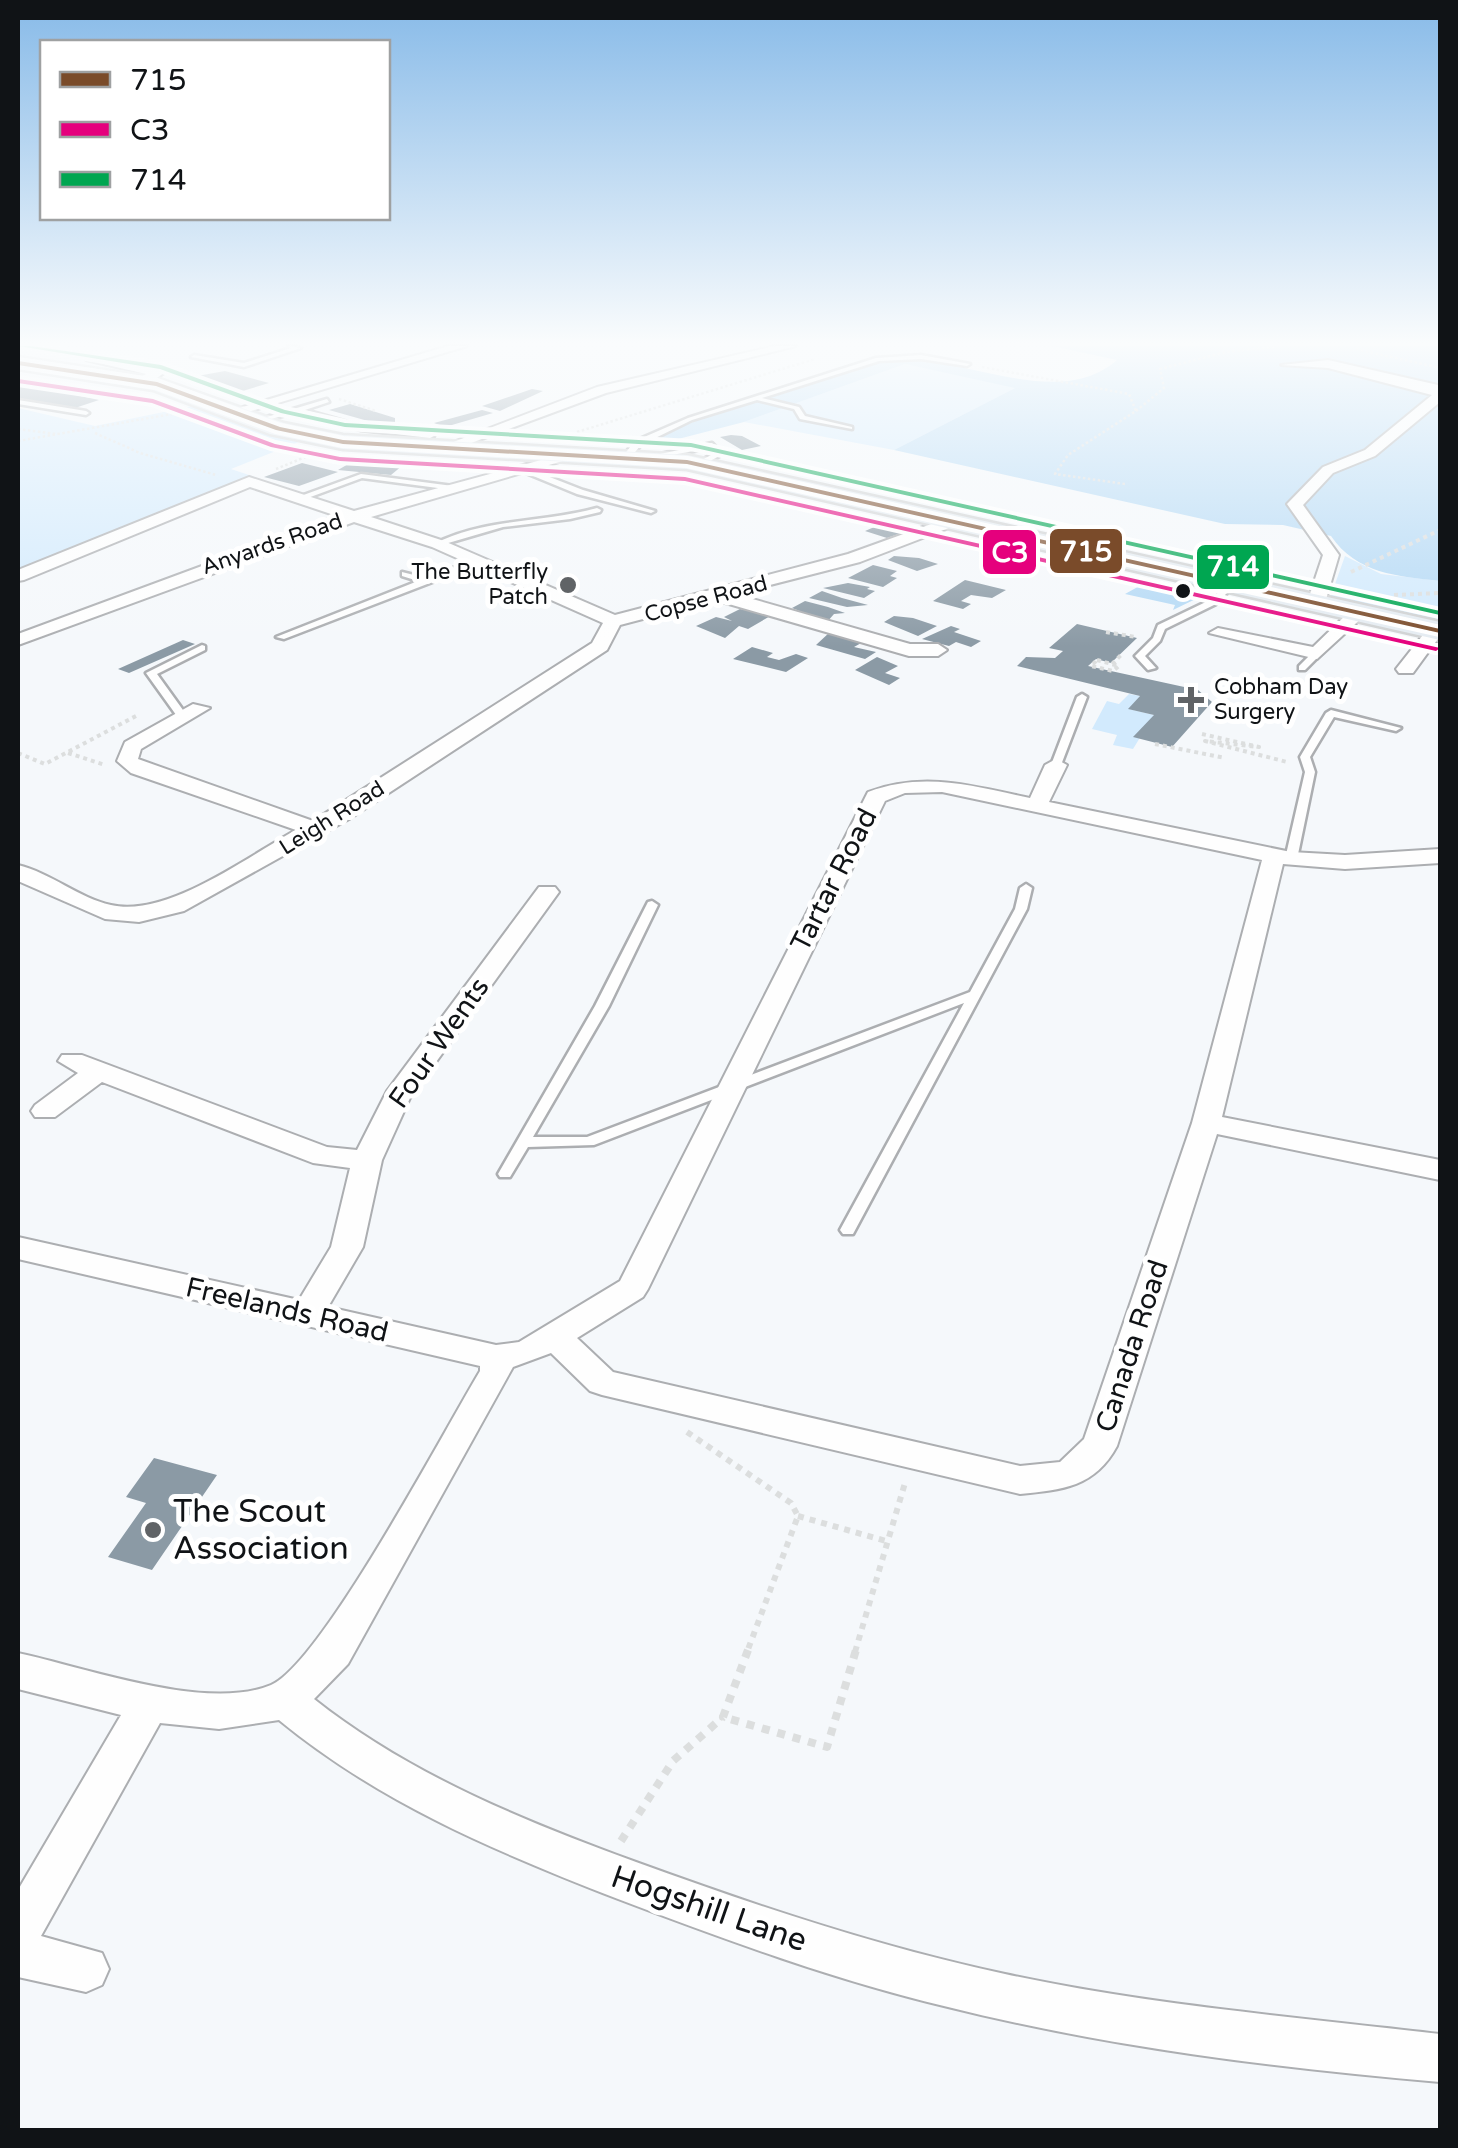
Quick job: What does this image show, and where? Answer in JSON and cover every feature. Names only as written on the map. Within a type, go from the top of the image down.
[{"type":"main road","points":[[455,446],[530,463],[569,446]]},
{"type":"main road","points":[[591,446],[699,465],[1314,606],[1438,630]]},
{"type":"street","points":[[1314,606],[1332,555],[1305,524],[1295,504],[1328,470],[1378,446]]},
{"type":"street","name":"Anyards Road","points":[[18,640],[356,515],[530,463]]},
{"type":"street","points":[[18,576],[240,480]]},
{"type":"street","name":"Copse Road","points":[[240,480],[438,544],[613,621],[854,558],[948,523]]},
{"type":"street","points":[[718,595],[909,657],[938,650]]},
{"type":"street","points":[[1218,633],[1317,653],[1356,614]]},
{"type":"street","name":"Leigh Road","points":[[18,872],[104,912],[152,913],[186,902],[316,829],[600,646],[613,621]]},
{"type":"street","points":[[1406,669],[1438,630]]},
{"type":"street","points":[[148,715],[185,716]]},
{"type":"street","points":[[185,716],[132,746],[127,761],[138,769],[316,829]]},
{"type":"street","points":[[1036,807],[1056,765]]},
{"type":"street","name":"Tartar Road","points":[[555,1338],[632,1288],[876,797],[902,788],[942,786],[1282,857],[1345,862],[1438,851]]},
{"type":"street","name":"Canada Road","points":[[555,1338],[602,1382],[1020,1480],[1069,1475],[1099,1446],[1206,1122],[1282,857]]},
{"type":"street","name":"Four Wents","points":[[307,1316],[347,1247],[368,1160],[396,1097],[546,892]]},
{"type":"street","points":[[45,1112],[85,1066],[324,1156],[368,1160]]},
{"type":"street","points":[[1206,1122],[1440,1170]]},
{"type":"street","name":"Freelands Road","points":[[18,1248],[496,1357],[526,1353],[555,1338]]},
{"type":"street","points":[[18,1671],[150,1703],[228,1712],[286,1700],[334,1652],[497,1372],[496,1357]]},
{"type":"street","name":"Hogshill Lane","points":[[286,1700],[322,1732],[396,1780],[504,1835],[758,1929],[950,1985],[1106,2016],[1440,2058]]},
{"type":"street","points":[[18,1932],[150,1703]]},
{"type":"street","points":[[18,1954],[86,1969]]},
{"type":"lane","points":[[638,446],[638,457]]},
{"type":"lane","points":[[530,463],[580,492],[651,511]]},
{"type":"lane","points":[[302,497],[361,476],[453,488]]},
{"type":"lane","points":[[438,544],[502,525],[542,518],[568,520],[597,510]]},
{"type":"lane","points":[[281,636],[479,561]]},
{"type":"lane","points":[[405,574],[424,582]]},
{"type":"lane","points":[[1151,668],[1140,656],[1157,639],[1161,627],[1170,618],[1209,604],[1230,586]]},
{"type":"lane","points":[[185,716],[151,673],[202,648]]},
{"type":"lane","points":[[1302,668],[1317,653]]},
{"type":"lane","points":[[1056,765],[1082,697]]},
{"type":"lane","points":[[1282,857],[1310,770],[1306,757],[1331,714],[1396,728]]},
{"type":"lane","points":[[848,1230],[1020,910],[1026,888]]},
{"type":"lane","points":[[505,1174],[602,1006],[652,906]]},
{"type":"lane","points":[[522,1142],[589,1142],[971,996]]},
{"type":"path","points":[[127,446],[240,480],[332,446]]},
{"type":"path","points":[[1083,446],[1068,456],[1055,474],[1124,484]]},
{"type":"path","points":[[1346,578],[1353,569],[1440,530]]},
{"type":"path","points":[[1388,595],[1440,593]]},
{"type":"path","points":[[1106,632],[1141,636],[1112,664]]},
{"type":"path","points":[[1097,660],[1112,664],[1120,666],[1114,671],[1091,666],[1097,660]]},
{"type":"path","points":[[18,754],[45,764],[170,698]]},
{"type":"path","points":[[1202,734],[1259,747],[1264,755],[1204,741],[1259,747]]},
{"type":"path","points":[[1155,744],[1224,758]]},
{"type":"path","points":[[682,1401],[677,1425],[791,1503],[798,1516],[886,1541]]},
{"type":"path","points":[[724,1717],[828,1747],[914,1456]]},
{"type":"path","points":[[610,1874],[625,1830],[673,1761],[724,1717],[798,1516]]},
{"type":"shaded area","points":[[18,446],[288,446],[231,469],[255,477],[18,572]]},
{"type":"shaded area","points":[[901,446],[1440,446],[1440,581],[1393,575],[1366,566],[1341,549],[1331,536],[1283,525],[1225,524],[894,450]]},
{"type":"shaded area","points":[[1345,556],[1381,574],[1440,581],[1440,620],[1330,598]]},
{"type":"shaded area","points":[[1152,579],[1210,592],[1173,610],[1175,605],[1125,594]]},
{"type":"shaded area","points":[[1129,694],[1140,696],[1129,709],[1154,715],[1133,749],[1113,745],[1117,735],[1092,729],[1107,701],[1119,704]]},
{"type":"building","points":[[362,456],[409,460],[391,475],[338,470]]},
{"type":"building","points":[[302,463],[338,472],[299,486],[264,477]]},
{"type":"building","points":[[886,522],[910,530],[887,538],[865,531]]},
{"type":"building","points":[[894,556],[938,564],[917,571],[888,560]]},
{"type":"building","points":[[1055,556],[1088,566],[1077,573],[1044,565]]},
{"type":"building","points":[[873,565],[897,571],[890,576],[897,578],[883,587],[848,578]]},
{"type":"building","points":[[965,580],[1006,590],[992,598],[971,595],[961,601],[971,604],[963,609],[933,601]]},
{"type":"building","points":[[848,583],[875,591],[864,598],[823,588]]},
{"type":"building","points":[[822,591],[868,605],[847,607],[809,598]]},
{"type":"building","points":[[805,601],[845,613],[834,614],[827,622],[792,608]]},
{"type":"building","points":[[740,609],[772,615],[748,629],[739,626],[725,638],[696,626],[716,617],[732,621],[724,617]]},
{"type":"building","points":[[894,616],[937,626],[918,636],[884,622]]},
{"type":"building","points":[[1077,624],[1137,638],[1111,663],[1096,659],[1088,666],[1198,690],[1212,702],[1172,747],[1133,737],[1154,715],[1128,709],[1140,696],[1017,666],[1026,657],[1055,658],[1063,651],[1049,648]]},
{"type":"building","points":[[951,626],[960,629],[954,632],[981,641],[971,647],[922,639]]},
{"type":"building","points":[[830,632],[863,642],[854,647],[876,652],[865,659],[816,645]]},
{"type":"building","points":[[183,640],[195,644],[129,673],[118,669]]},
{"type":"building","points":[[752,647],[773,653],[767,657],[779,660],[796,654],[808,658],[786,672],[733,659]]},
{"type":"building","points":[[877,657],[898,666],[885,673],[900,678],[889,685],[855,670]]},
{"type":"building","name":"The Scout Association","points":[[154,1458],[217,1475],[152,1570],[108,1557],[146,1503],[126,1497]]},
{"type":"transit line","name":"C3","points":[[274,446],[340,459],[685,479],[1436,648]]},
{"type":"transit line","name":"715","points":[[416,446],[687,462],[1440,631]]},
{"type":"transit line","name":"714","points":[[697,446],[1440,613]]},
{"type":"place","name":"The Butterfly Patch","points":[[568,585]]},
{"type":"place","name":"Cobham Day Surgery","points":[[1191,700]]},
{"type":"place","name":"The Scout Association","points":[[153,1530]]}]
